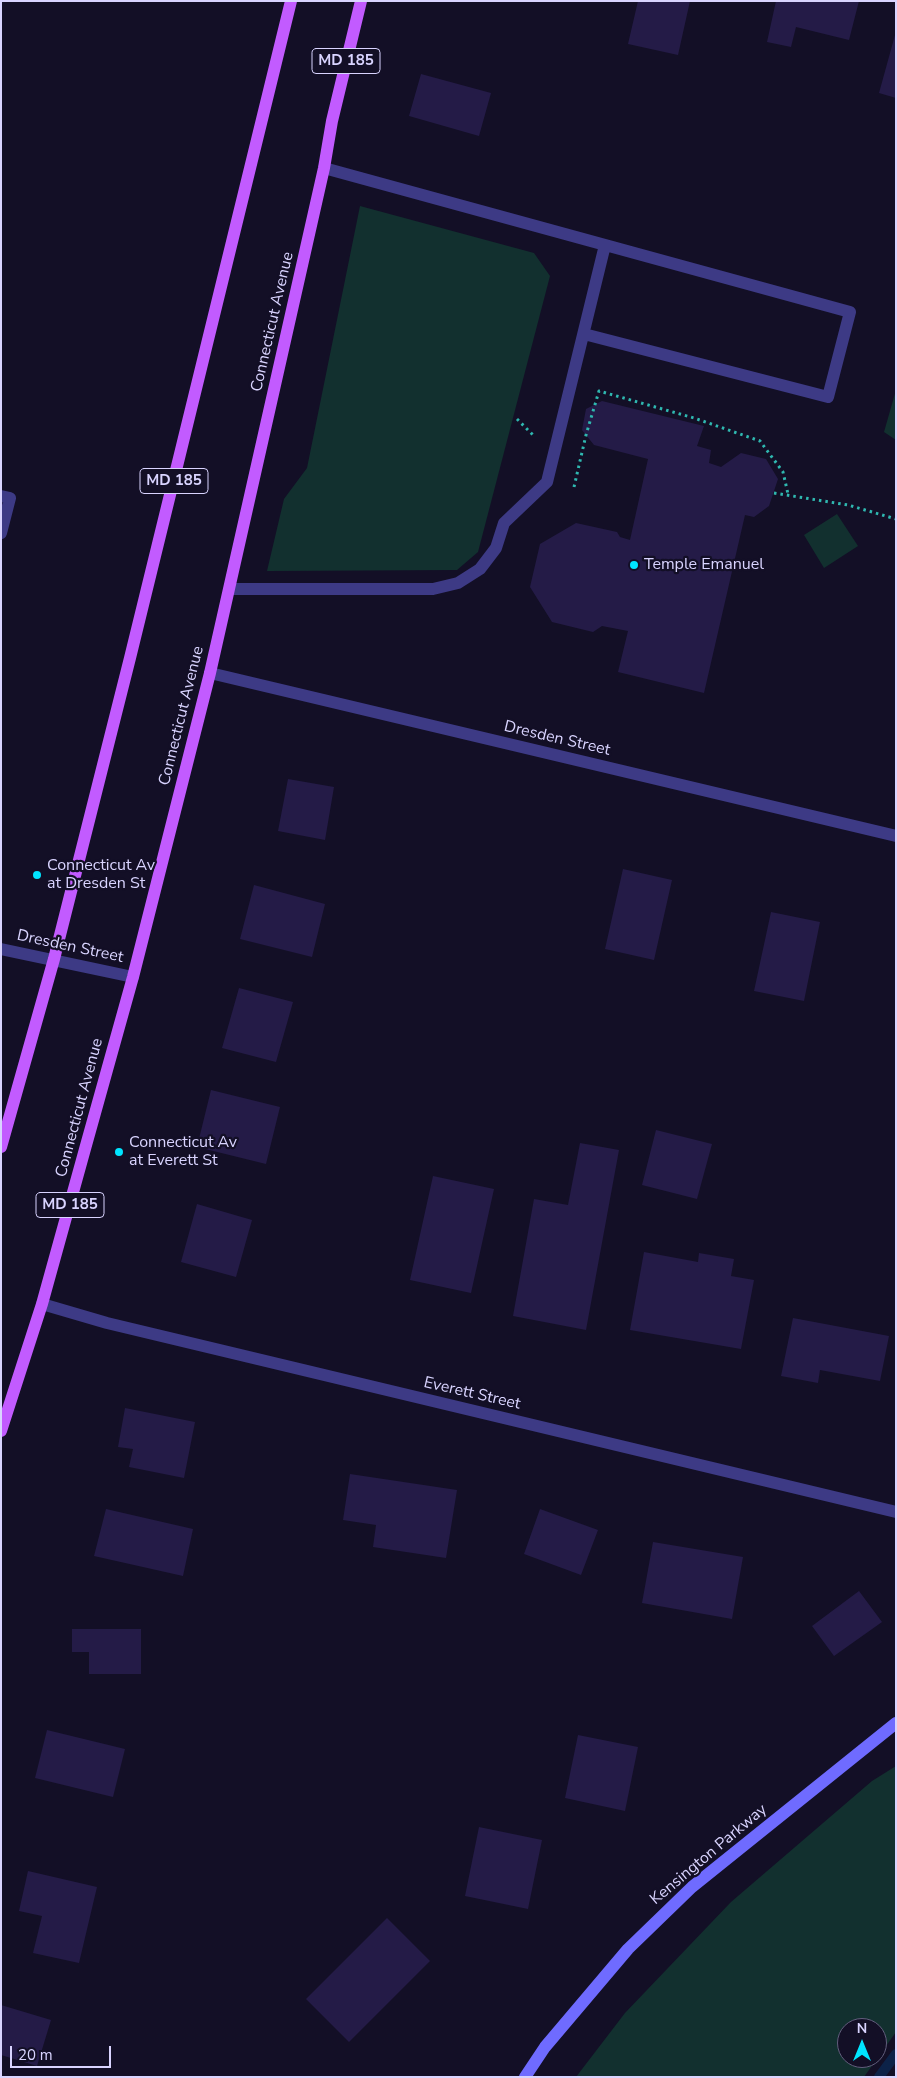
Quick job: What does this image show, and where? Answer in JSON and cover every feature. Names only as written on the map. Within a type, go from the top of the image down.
[{"type":"main road","name":"MD 185","points":[[1,1147],[54,959],[291,1]]},
{"type":"main road","name":"Connecticut Avenue","points":[[1,1431],[42,1304],[132,977],[210,673],[324,168],[332,121],[361,1]]},
{"type":"street","points":[[324,168],[850,312],[828,397],[584,334]]},
{"type":"street","points":[[230,589],[433,589],[458,583],[480,569],[496,548],[504,523],[547,482],[605,245]]},
{"type":"street","points":[[1,496],[10,498],[1,533]]},
{"type":"street","name":"Dresden Street","points":[[210,673],[896,836]]},
{"type":"street","name":"Dresden Street","points":[[1,949],[132,977]]},
{"type":"street","name":"Everett Street","points":[[42,1304],[116,1325],[896,1512]]},
{"type":"street","name":"Kensington Parkway","points":[[524,2077],[545,2047],[628,1949],[692,1886],[896,1723]]},
{"type":"path","points":[[574,487],[586,434],[599,391],[694,418],[760,441],[783,472],[788,494]]},
{"type":"path","points":[[517,419],[534,436]]},
{"type":"path","points":[[774,493],[848,505],[896,519]]},
{"type":"green space","points":[[360,206],[534,253],[550,276],[478,552],[457,570],[267,571],[284,499],[307,468]]},
{"type":"green space","points":[[896,390],[896,440],[884,432]]},
{"type":"green space","points":[[837,514],[858,546],[824,568],[804,535]]},
{"type":"green space","points":[[896,1766],[896,2032],[887,2045],[887,2018],[837,2018],[837,2068],[870,2068],[864,2077],[576,2077],[625,2013],[731,1902],[872,1781]]},
{"type":"building","points":[[638,1],[690,1],[678,55],[628,44]]},
{"type":"building","points":[[776,1],[859,1],[849,40],[796,27],[791,47],[767,42]]},
{"type":"building","points":[[896,35],[896,98],[879,93]]},
{"type":"building","points":[[421,74],[491,93],[479,136],[409,116]]},
{"type":"building","name":"Temple Emanuel","points":[[602,401],[704,426],[697,446],[711,450],[709,463],[721,467],[741,453],[766,459],[778,479],[769,506],[754,517],[745,515],[704,693],[618,672],[628,631],[602,626],[593,632],[552,622],[530,587],[540,544],[576,523],[617,532],[620,537],[630,540],[648,459],[594,445],[582,430],[586,409]]},
{"type":"building","points":[[288,779],[334,787],[325,840],[278,831]]},
{"type":"building","points":[[623,869],[672,880],[654,960],[605,949]]},
{"type":"building","points":[[254,885],[325,904],[312,957],[240,939]]},
{"type":"building","points":[[771,912],[820,922],[804,1001],[754,991]]},
{"type":"building","points":[[239,988],[293,1002],[276,1062],[222,1048]]},
{"type":"building","points":[[211,1090],[280,1107],[266,1164],[197,1147]]},
{"type":"building","points":[[656,1130],[712,1144],[697,1199],[642,1185]]},
{"type":"building","points":[[580,1143],[619,1150],[586,1330],[513,1316],[534,1199],[568,1205]]},
{"type":"building","points":[[433,1176],[494,1189],[471,1293],[410,1280]]},
{"type":"building","points":[[197,1204],[252,1220],[236,1277],[181,1262]]},
{"type":"building","points":[[644,1252],[698,1262],[699,1253],[734,1259],[731,1276],[754,1280],[741,1349],[630,1330]]},
{"type":"building","points":[[793,1318],[889,1336],[880,1381],[820,1370],[818,1383],[781,1376]]},
{"type":"building","points":[[125,1408],[195,1422],[184,1478],[129,1467],[133,1449],[118,1447]]},
{"type":"building","points":[[350,1474],[457,1490],[446,1558],[373,1547],[376,1525],[343,1520]]},
{"type":"building","points":[[106,1509],[193,1529],[183,1576],[94,1556]]},
{"type":"building","points":[[540,1509],[598,1530],[581,1575],[524,1554]]},
{"type":"building","points":[[653,1542],[743,1557],[732,1619],[642,1603]]},
{"type":"building","points":[[859,1591],[882,1622],[834,1656],[812,1626]]},
{"type":"building","points":[[72,1629],[141,1629],[141,1674],[89,1674],[89,1652],[72,1652]]},
{"type":"building","points":[[47,1730],[125,1749],[113,1797],[35,1778]]},
{"type":"building","points":[[578,1735],[638,1747],[625,1811],[565,1798]]},
{"type":"building","points":[[479,1827],[542,1840],[528,1909],[465,1896]]},
{"type":"building","points":[[28,1871],[97,1887],[79,1963],[33,1953],[42,1916],[19,1911]]},
{"type":"building","points":[[387,1918],[430,1961],[349,2042],[306,1999]]},
{"type":"building","points":[[1,2005],[51,2020],[37,2066],[1,2055]]},
{"type":"waterway","points":[[879,2077],[896,2054]]},
{"type":"place","name":"Temple Emanuel","points":[[634,565]]},
{"type":"place","name":"Connecticut Av at Dresden St","points":[[37,875]]},
{"type":"place","name":"Connecticut Av at Everett St","points":[[119,1152]]}]
